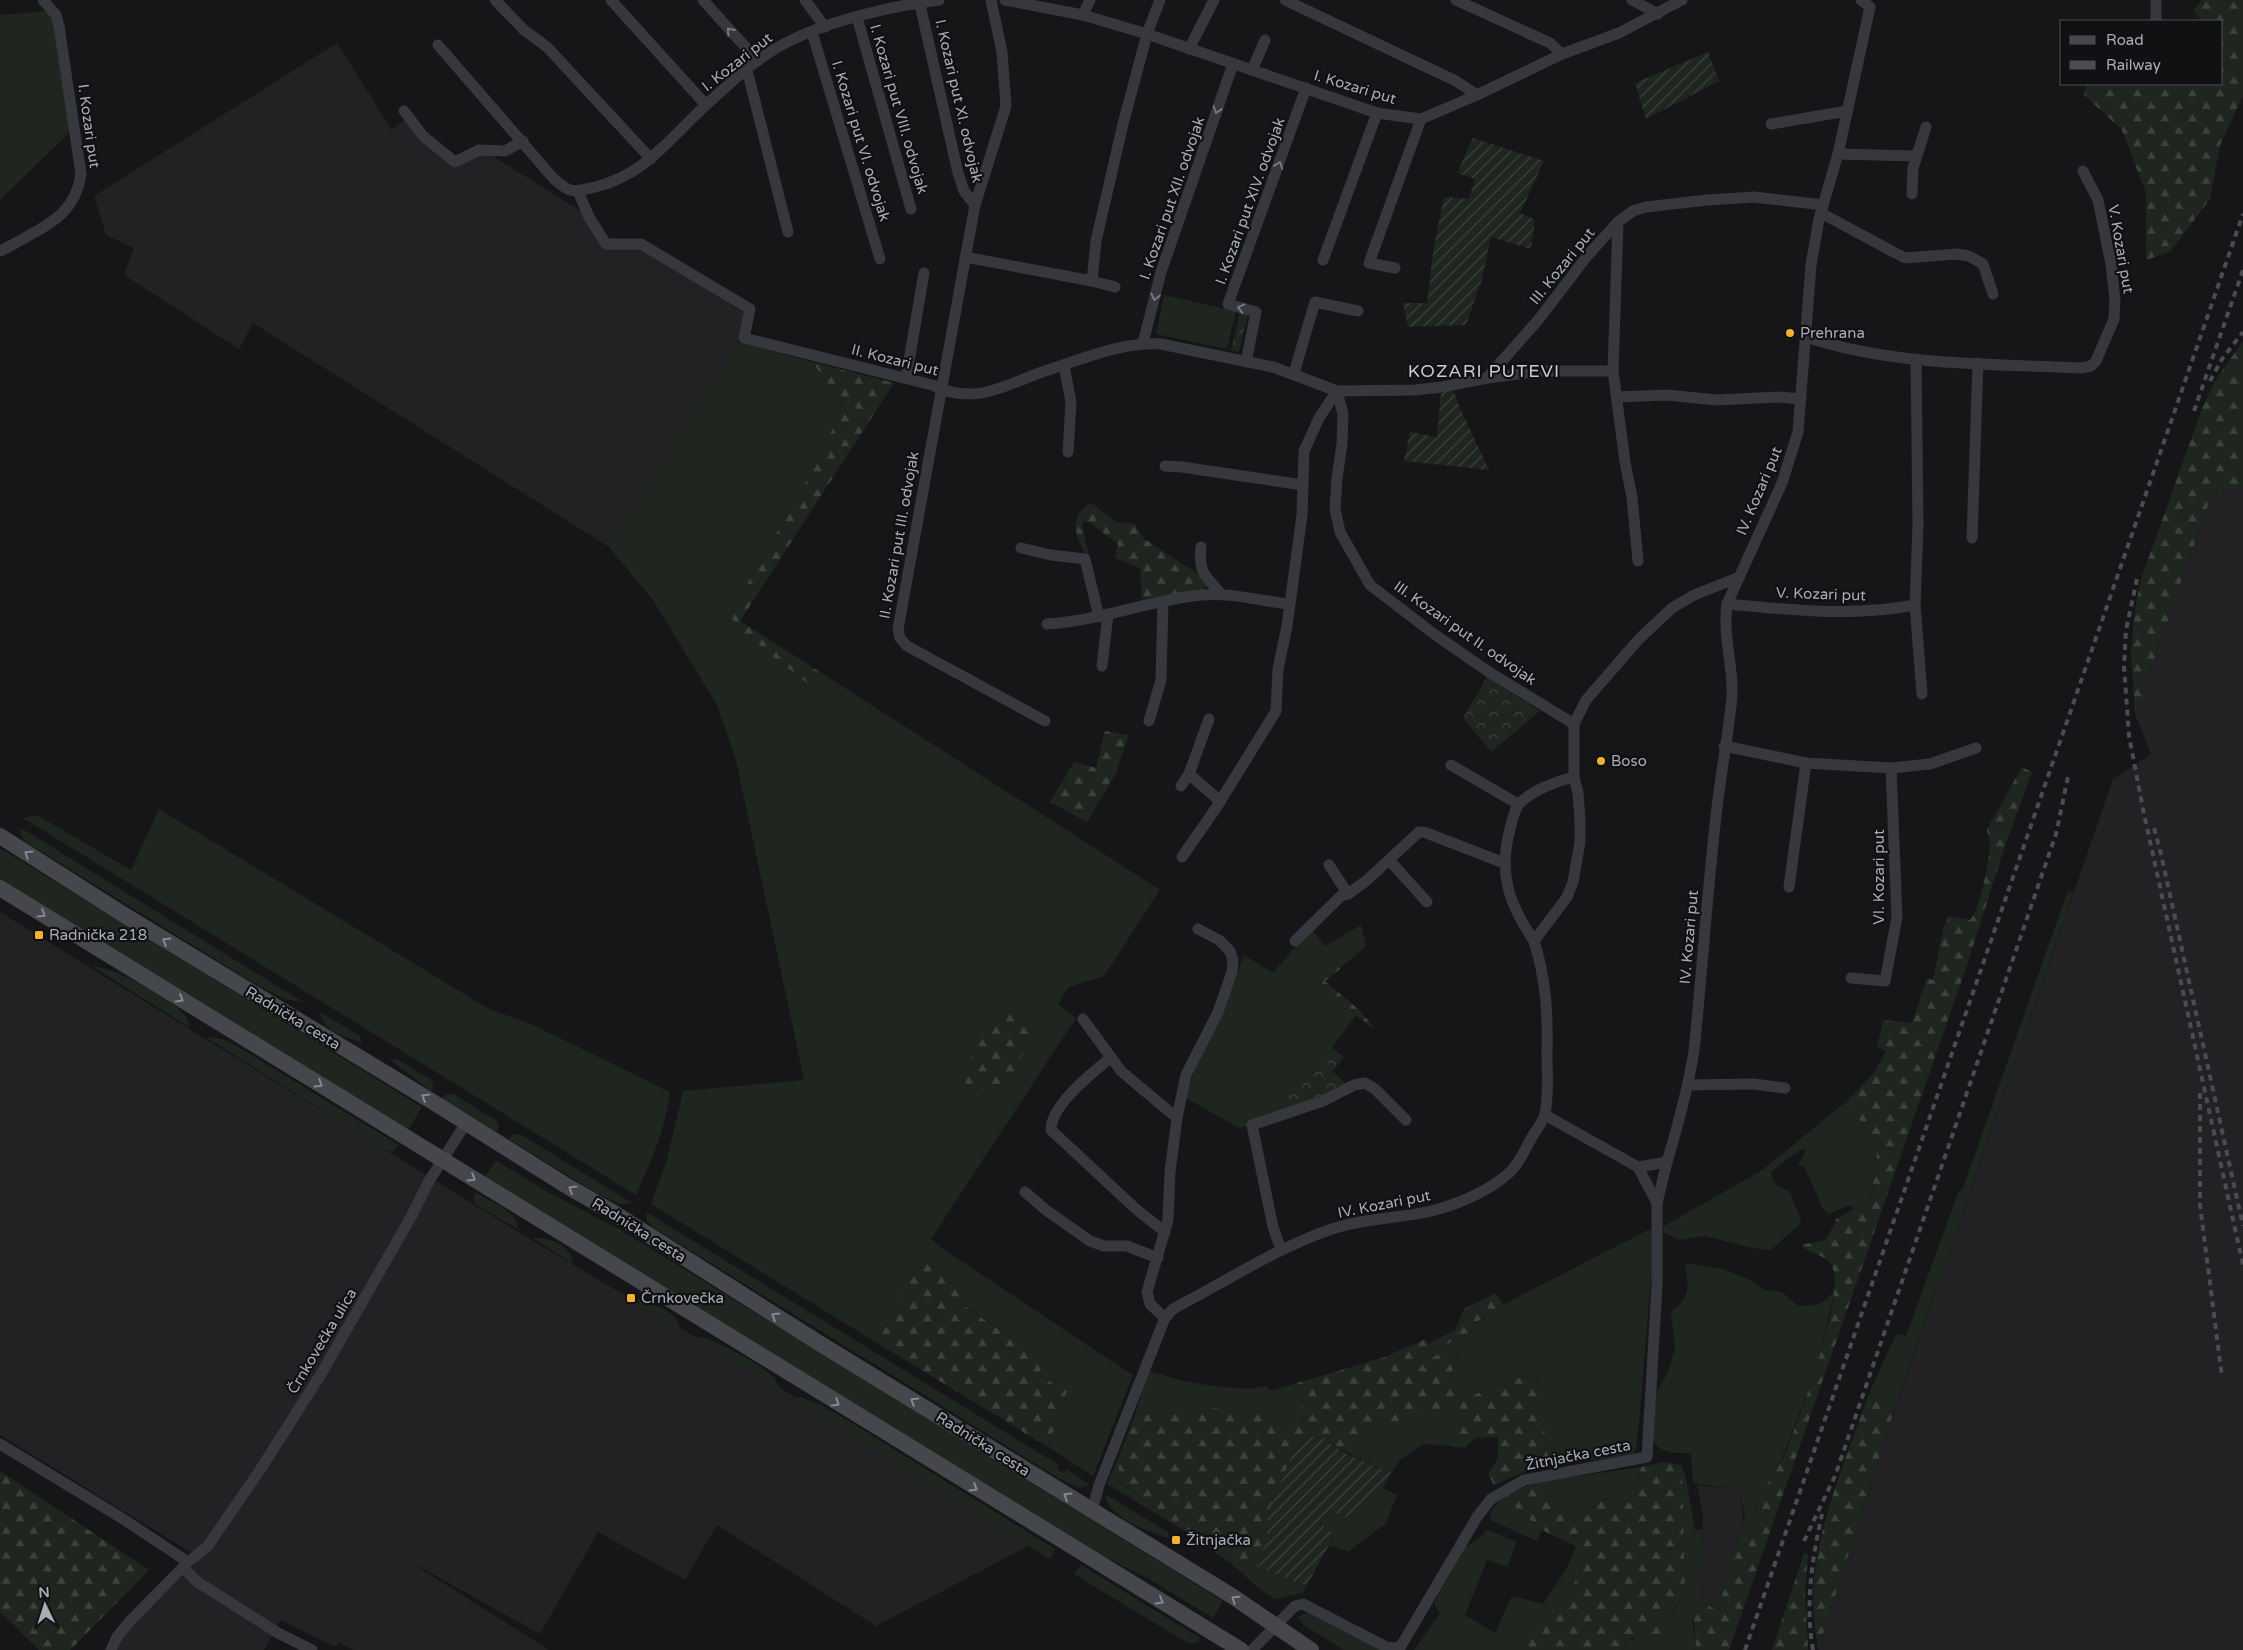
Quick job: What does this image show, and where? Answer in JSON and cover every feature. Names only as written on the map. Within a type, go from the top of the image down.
[{"type":"main road","name":"Radnička cesta","points":[[0,836],[129,918],[614,1213],[810,1338],[1232,1596],[1311,1650]]},
{"type":"main road","points":[[0,888],[1241,1650]]},
{"type":"street","name":"I. Kozari put","points":[[0,251],[59,217],[73,200],[79,189],[81,174],[59,26],[56,14],[43,0]]},
{"type":"street","points":[[495,0],[524,30],[547,47],[651,159]]},
{"type":"street","points":[[611,0],[706,105]]},
{"type":"street","points":[[703,0],[758,61]]},
{"type":"street","points":[[805,0],[825,27]]},
{"type":"street","name":"I. Kozari put","points":[[578,192],[614,182],[651,159],[706,105],[758,61],[778,47],[825,27],[857,17],[920,1],[939,0]]},
{"type":"street","name":"II. Kozari put","points":[[578,192],[589,217],[606,244],[641,244],[750,309],[744,338],[906,378],[940,389],[974,205],[1006,106],[1002,52],[991,0]]},
{"type":"street","name":"I. Kozari put","points":[[1005,0],[1083,15],[1147,34],[1378,113],[1421,119]]},
{"type":"street","points":[[1083,15],[1090,0]]},
{"type":"street","points":[[1092,282],[1096,241],[1147,34],[1160,0]]},
{"type":"street","points":[[1190,49],[1214,0]]},
{"type":"street","points":[[1286,0],[1456,81],[1477,95]]},
{"type":"street","points":[[1456,0],[1550,42],[1562,54]]},
{"type":"street","points":[[1632,0],[1658,14]]},
{"type":"street","points":[[1395,268],[1369,263],[1421,119],[1477,95],[1562,54],[1619,33],[1682,0]]},
{"type":"street","points":[[1861,0],[1870,7],[1838,154],[1822,209],[1905,258],[1957,254],[1969,256],[1982,264],[1993,294]]},
{"type":"street","points":[[2156,0],[2156,20]]},
{"type":"street","name":"I. Kozari put XI. odvojak","points":[[920,1],[958,174],[964,191],[974,205]]},
{"type":"street","name":"I. Kozari put VIII. odvojak","points":[[857,17],[912,209]]},
{"type":"street","name":"I. Kozari put VI. odvojak","points":[[812,32],[880,259]]},
{"type":"street","points":[[1252,70],[1265,40]]},
{"type":"street","points":[[438,45],[554,179],[567,189],[578,192]]},
{"type":"street","name":"I. Kozari put XII. odvojak","points":[[1144,343],[1161,272],[1233,64]]},
{"type":"street","points":[[747,70],[788,232]]},
{"type":"street","name":"I. Kozari put XIV. odvojak","points":[[1246,362],[1256,312],[1228,304],[1306,88]]},
{"type":"street","points":[[1771,124],[1847,110]]},
{"type":"street","points":[[404,111],[423,136],[455,162],[479,150],[505,151],[523,141]]},
{"type":"street","points":[[1323,260],[1378,113]]},
{"type":"street","points":[[1912,194],[1916,156],[1926,127]]},
{"type":"street","points":[[1838,154],[1916,156]]},
{"type":"street","name":"V. Kozari put","points":[[1806,337],[1859,351],[1916,359],[2081,368],[2091,366],[2096,361],[2114,319],[2114,285],[2098,200],[2083,171]]},
{"type":"street","name":"III. Kozari put","points":[[1487,378],[1539,318],[1588,254],[1618,222],[1633,212],[1646,208],[1707,200],[1754,197],[1822,209]]},
{"type":"street","name":"IV. Kozari put","points":[[1657,1203],[1689,1085],[1724,746],[1732,705],[1732,687],[1724,624],[1727,604],[1737,578],[1782,483],[1798,432],[1811,265],[1822,209]]},
{"type":"street","points":[[1618,222],[1613,371],[1618,397],[1625,462],[1632,497],[1638,562]]},
{"type":"street","points":[[965,257],[1115,287]]},
{"type":"street","points":[[906,378],[924,273]]},
{"type":"street","points":[[1294,373],[1315,302],[1358,311]]},
{"type":"street","points":[[940,389],[951,393],[989,393],[1127,345],[1144,343],[1161,344],[1294,373],[1337,391],[1415,390],[1542,371],[1613,371]]},
{"type":"street","points":[[1916,359],[1918,524],[1915,604],[1922,694]]},
{"type":"street","points":[[1972,538],[1978,363]]},
{"type":"street","points":[[1064,366],[1070,402],[1068,452]]},
{"type":"street","name":"II. Kozari put III. odvojak","points":[[940,389],[900,616],[898,629],[900,638],[906,646],[1045,721]]},
{"type":"street","points":[[1182,857],[1220,801],[1276,711],[1278,668],[1287,626],[1302,515],[1304,451],[1319,418],[1337,391]]},
{"type":"street","name":"III. Kozari put II. odvojak","points":[[1337,391],[1342,414],[1342,444],[1335,509],[1340,532],[1370,585],[1434,634],[1489,672],[1574,724]]},
{"type":"street","points":[[1618,397],[1667,395],[1717,400],[1801,399]]},
{"type":"street","points":[[1165,466],[1303,485]]},
{"type":"street","points":[[1201,547],[1199,563],[1202,572],[1221,594]]},
{"type":"street","points":[[1021,548],[1051,555],[1085,559],[1103,615],[1102,666]]},
{"type":"street","points":[[1534,941],[1567,897],[1573,882],[1580,842],[1578,793],[1574,777],[1574,724],[1586,700],[1640,639],[1672,608],[1694,594],[1737,578]]},
{"type":"street","points":[[1047,624],[1074,623],[1103,615],[1200,595],[1221,594],[1289,604]]},
{"type":"street","points":[[1149,721],[1161,680],[1163,602]]},
{"type":"street","name":"V. Kozari put","points":[[1727,604],[1841,612],[1883,611],[1915,604]]},
{"type":"street","points":[[1181,786],[1189,774],[1209,719]]},
{"type":"street","points":[[1724,746],[1806,763],[1891,768],[1930,764],[1976,748]]},
{"type":"street","points":[[1789,887],[1806,763]]},
{"type":"street","points":[[1451,765],[1518,804],[1533,794],[1560,781],[1574,777]]},
{"type":"street","name":"VI. Kozari put","points":[[1851,978],[1885,981],[1890,960],[1898,908],[1891,768]]},
{"type":"street","points":[[1189,774],[1220,801]]},
{"type":"street","name":"IV. Kozari put","points":[[1165,1318],[1173,1310],[1281,1250],[1352,1223],[1415,1215],[1440,1208],[1488,1187],[1510,1172],[1517,1164],[1545,1115],[1547,1012],[1541,965],[1534,941],[1516,914],[1506,883],[1504,862],[1507,840],[1518,804]]},
{"type":"street","points":[[1295,941],[1342,895],[1348,894],[1390,861],[1419,832],[1424,832],[1504,862]]},
{"type":"street","points":[[1390,861],[1427,902]]},
{"type":"street","points":[[1329,865],[1348,894]]},
{"type":"street","points":[[1092,1511],[1099,1485],[1165,1318],[1150,1304],[1147,1292],[1165,1232],[1177,1118],[1186,1075],[1218,1012],[1232,972],[1233,960],[1230,951],[1219,940],[1198,929]]},
{"type":"street","points":[[1083,1019],[1121,1071],[1177,1118]]},
{"type":"street","points":[[1111,1057],[1074,1090],[1051,1123],[1051,1130],[1136,1209],[1165,1232]]},
{"type":"street","points":[[1281,1250],[1273,1227],[1252,1126],[1323,1101],[1354,1086],[1365,1083],[1375,1089],[1406,1120]]},
{"type":"street","points":[[1689,1085],[1753,1084],[1784,1088]]},
{"type":"street","points":[[1545,1115],[1638,1167],[1647,1167],[1667,1162]]},
{"type":"street","name":"Črnkovečka ulica","points":[[111,1650],[117,1637],[129,1622],[185,1565],[207,1547],[260,1470],[321,1374],[411,1217],[428,1181],[444,1160],[466,1123]]},
{"type":"street","points":[[1638,1167],[1657,1203]]},
{"type":"street","points":[[1025,1192],[1046,1210],[1090,1241],[1104,1246],[1127,1246],[1158,1258]]},
{"type":"street","name":"Žitnjačka cesta","points":[[1276,1626],[1295,1606],[1303,1604],[1386,1647],[1394,1648],[1401,1646],[1477,1518],[1491,1499],[1524,1480],[1648,1457],[1657,1285],[1657,1203]]},
{"type":"street","points":[[0,1444],[120,1517],[185,1565],[196,1581],[278,1633],[312,1650]]},
{"type":"street","points":[[1252,1650],[1276,1626]]},
{"type":"shaded area","points":[[337,43],[392,130],[405,119],[419,139],[456,168],[485,151],[582,212],[603,249],[639,246],[744,313],[738,342],[609,547],[253,323],[239,349],[124,275],[134,248],[106,235],[94,196]]},
{"type":"shaded area","points":[[2243,488],[2243,1650],[1818,1650],[1889,1427],[2113,779],[2151,754],[2135,714],[2213,491]]},
{"type":"shaded area","points":[[0,912],[520,1233],[1038,1541],[876,1626],[717,1525],[685,1580],[598,1532],[540,1634],[407,1560],[549,1650],[353,1650],[339,1642],[335,1647],[281,1620],[264,1650],[115,1650],[125,1632],[197,1562],[192,1553],[0,1435]]},
{"type":"shaded area","points":[[1697,1485],[1740,1490],[1744,1525],[1737,1542],[1718,1610],[1700,1602],[1703,1514]]},
{"type":"green space","points":[[2202,0],[2243,0],[2243,96],[2220,145],[2210,199],[2170,252],[2146,260],[2146,193],[2122,130],[2084,95],[2087,85],[2223,85],[2223,20],[2201,20],[2193,10]]},
{"type":"green space","points":[[52,11],[70,132],[0,200],[0,15]]},
{"type":"green space","points":[[1708,52],[1719,81],[1646,119],[1635,83]]},
{"type":"green space","points":[[1473,138],[1544,161],[1520,213],[1535,220],[1531,249],[1491,237],[1482,279],[1466,325],[1408,327],[1403,303],[1427,303],[1433,252],[1444,197],[1469,199],[1475,179],[1457,173]]},
{"type":"green space","points":[[1164,295],[1236,311],[1227,349],[1156,334]]},
{"type":"green space","points":[[1240,313],[1248,314],[1239,352],[1231,350]]},
{"type":"green space","points":[[2243,341],[2243,488],[2213,491],[2135,714],[2131,652],[2135,609],[2141,579],[2203,406],[2215,381]]},
{"type":"green space","points":[[738,342],[812,362],[842,402],[825,449],[729,615],[817,690],[828,677],[1160,890],[1104,976],[1069,987],[1058,1004],[1076,1018],[931,1239],[940,1247],[1133,1375],[1093,1476],[1048,1447],[1067,1391],[1040,1376],[1042,1359],[957,1300],[969,1288],[926,1254],[877,1343],[651,1204],[667,1159],[683,1091],[804,1080],[736,760],[717,705],[653,600],[609,547]]},
{"type":"green space","points":[[812,362],[894,383],[740,621],[828,677],[816,690],[742,632],[729,615],[825,449],[842,402]]},
{"type":"green space","points":[[1453,389],[1489,470],[1404,461],[1410,432],[1437,437],[1441,392]]},
{"type":"green space","points":[[1089,503],[1116,522],[1135,524],[1143,538],[1204,578],[1208,586],[1201,590],[1142,599],[1140,568],[1115,558],[1118,544],[1089,522],[1084,522],[1082,524],[1088,552],[1086,555],[1081,546],[1075,525],[1079,514]]},
{"type":"green space","points":[[1487,677],[1540,711],[1491,752],[1463,718]]},
{"type":"green space","points":[[1105,731],[1129,735],[1115,775],[1087,822],[1050,802],[1074,762],[1096,768]]},
{"type":"green space","points":[[2022,767],[2032,772],[2004,849],[1967,965],[1729,1650],[1696,1650],[1693,1610],[1700,1602],[1718,1610],[1740,1534],[1757,1529],[1756,1512],[1759,1499],[1784,1456],[1809,1390],[1826,1333],[1835,1285],[1833,1269],[1831,1264],[1823,1257],[1805,1249],[1801,1245],[1825,1240],[1836,1222],[1835,1220],[1854,1209],[1863,1210],[1870,1204],[1877,1160],[1876,1147],[1848,1100],[1874,1073],[1886,1051],[1877,1047],[1883,1020],[1912,1023],[1927,978],[1933,980],[1943,929],[1949,916],[1970,920],[1974,915],[1983,886],[1989,855],[1990,846],[1987,829]]},
{"type":"green space","points":[[159,809],[489,1009],[531,1024],[670,1092],[665,1119],[657,1145],[636,1195],[23,818],[37,815],[131,870]]},
{"type":"green space","points":[[19,828],[303,1002],[284,999],[252,982],[29,844],[23,839]]},
{"type":"green space","points":[[0,848],[422,1107],[408,1130],[0,879]]},
{"type":"green space","points":[[2074,891],[1893,1414],[1868,1396],[1896,1334],[1906,1336],[1958,1193],[1963,1188],[2067,893]]},
{"type":"green space","points":[[1361,925],[1366,946],[1314,988],[1356,1015],[1332,1048],[1344,1057],[1332,1071],[1345,1083],[1329,1093],[1247,1121],[1248,1126],[1239,1128],[1186,1098],[1194,1071],[1234,984],[1244,955],[1273,973],[1311,928],[1325,946]]},
{"type":"green space","points":[[93,967],[112,971],[153,992],[183,1013],[188,1020],[189,1027]]},
{"type":"green space","points":[[1339,967],[1340,969],[1325,981],[1358,1009],[1373,1026],[1372,1028],[1356,1015],[1314,988]]},
{"type":"green space","points":[[1011,1008],[1024,1016],[1032,1036],[1014,1071],[993,1090],[967,1090],[964,1072],[992,1017]]},
{"type":"green space","points":[[320,1012],[360,1036],[362,1043],[342,1036],[330,1029],[322,1019]]},
{"type":"green space","points":[[207,1038],[221,1039],[232,1044],[399,1145],[393,1151],[387,1151]]},
{"type":"green space","points":[[198,1044],[298,1106],[297,1108],[205,1051],[200,1058],[196,1050]]},
{"type":"green space","points":[[1332,1049],[1344,1057],[1332,1071],[1345,1083],[1329,1093],[1290,1107],[1284,1095]]},
{"type":"green space","points":[[397,1059],[430,1079],[433,1084],[432,1092],[392,1061]]},
{"type":"green space","points":[[447,1094],[453,1094],[497,1121],[499,1125],[497,1132],[442,1099]]},
{"type":"green space","points":[[1848,1100],[1876,1147],[1877,1160],[1870,1204],[1863,1210],[1854,1209],[1849,1205],[1829,1214],[1823,1209],[1804,1166],[1798,1166],[1806,1149],[1801,1149],[1771,1172],[1776,1184],[1789,1191],[1801,1223],[1771,1250],[1752,1248],[1705,1236],[1678,1240],[1663,1232],[1664,1226],[1761,1171]]},
{"type":"green space","points":[[514,1134],[520,1134],[632,1203],[620,1204],[596,1193],[509,1139]]},
{"type":"green space","points":[[496,1160],[551,1194],[619,1229],[1223,1601],[1213,1618],[1149,1579],[1093,1551],[485,1177]]},
{"type":"green space","points":[[476,1193],[508,1212],[513,1217],[518,1229],[476,1205],[473,1199]]},
{"type":"green space","points":[[646,1212],[1059,1465],[1057,1469],[1064,1473],[1066,1469],[1090,1485],[1078,1488],[1060,1479],[654,1228],[647,1222]]},
{"type":"green space","points":[[1650,1229],[1652,1237],[1652,1265],[1639,1423],[1636,1449],[1632,1455],[1550,1466],[1535,1372],[1463,1399],[1451,1375],[1460,1346],[1416,1365],[1416,1360],[1471,1332],[1476,1323],[1505,1308],[1504,1304]]},
{"type":"green space","points":[[533,1238],[553,1241],[564,1247],[571,1257],[573,1264]]},
{"type":"green space","points":[[926,1253],[970,1288],[957,1301],[1042,1359],[1040,1376],[1067,1391],[1048,1447],[877,1343]]},
{"type":"green space","points":[[1687,1263],[1722,1269],[1748,1279],[1765,1290],[1782,1292],[1799,1306],[1824,1301],[1832,1294],[1835,1288],[1818,1364],[1783,1456],[1756,1507],[1757,1529],[1740,1534],[1745,1518],[1740,1490],[1693,1483],[1691,1453],[1675,1453],[1664,1450],[1656,1445],[1653,1440],[1656,1394],[1668,1372],[1675,1348],[1671,1312],[1681,1302],[1686,1293],[1685,1269]]},
{"type":"green space","points":[[1496,1293],[1505,1308],[1476,1322],[1471,1332],[1416,1360],[1416,1365],[1460,1345],[1451,1375],[1463,1399],[1535,1372],[1550,1466],[1521,1473],[1494,1485],[1488,1474],[1498,1458],[1498,1437],[1475,1438],[1465,1448],[1452,1446],[1462,1428],[1459,1403],[1437,1409],[1405,1422],[1379,1421],[1368,1436],[1344,1451],[1320,1436],[1297,1444],[1266,1517],[1271,1528],[1257,1566],[1229,1562],[1118,1480],[1120,1454],[1136,1412],[1168,1414],[1215,1408],[1270,1417],[1284,1438],[1304,1422],[1297,1383],[1382,1358],[1426,1339],[1428,1344],[1455,1330],[1464,1309]]},
{"type":"green space","points":[[638,1298],[670,1313],[678,1322],[680,1329],[639,1305]]},
{"type":"green space","points":[[700,1337],[728,1348],[762,1368],[775,1379],[778,1390],[695,1338]]},
{"type":"green space","points":[[1148,1371],[1188,1382],[1214,1386],[1249,1389],[1267,1386],[1269,1391],[1297,1383],[1304,1422],[1284,1438],[1215,1409],[1168,1414],[1136,1412]]},
{"type":"green space","points":[[1868,1396],[1893,1414],[1818,1650],[1813,1597],[1816,1564],[1834,1491]]},
{"type":"green space","points":[[800,1397],[821,1405],[842,1417],[1055,1549],[1050,1559],[943,1493],[946,1489],[939,1485],[936,1489],[792,1399]]},
{"type":"green space","points":[[1459,1403],[1462,1428],[1452,1446],[1423,1444],[1400,1460],[1392,1473],[1344,1451],[1368,1436],[1379,1421],[1405,1422],[1437,1409]]},
{"type":"green space","points":[[1320,1436],[1345,1453],[1392,1473],[1383,1488],[1347,1517],[1328,1511],[1319,1523],[1335,1534],[1307,1585],[1297,1583],[1257,1566],[1271,1528],[1266,1517],[1297,1444],[1308,1437]]},
{"type":"green space","points":[[1120,1454],[1118,1481],[1208,1545],[1107,1484]]},
{"type":"green space","points":[[1664,1462],[1682,1465],[1685,1590],[1679,1602],[1662,1624],[1663,1639],[1626,1638],[1623,1650],[1522,1650],[1539,1616],[1567,1598],[1586,1559],[1576,1546],[1542,1530],[1503,1497],[1529,1485],[1557,1512],[1579,1521],[1599,1501],[1614,1499],[1627,1503],[1634,1500],[1641,1467]]},
{"type":"green space","points":[[1682,1465],[1695,1530],[1703,1530],[1700,1602],[1696,1607],[1693,1619],[1696,1650],[1623,1650],[1626,1638],[1633,1640],[1651,1630],[1670,1615],[1685,1591]]},
{"type":"green space","points":[[1641,1467],[1634,1500],[1627,1503],[1617,1500],[1604,1500],[1599,1502],[1579,1521],[1557,1512],[1529,1485],[1551,1480]]},
{"type":"green space","points":[[0,1471],[149,1570],[70,1650],[39,1650],[0,1612]]},
{"type":"green space","points":[[1383,1488],[1397,1495],[1386,1523],[1348,1552],[1330,1545],[1335,1534],[1319,1523],[1328,1511],[1347,1517]]},
{"type":"green space","points":[[1105,1494],[1168,1532],[1169,1539],[1141,1528],[1121,1516],[1107,1502]]},
{"type":"green space","points":[[1503,1497],[1542,1530],[1537,1541],[1490,1520],[1492,1510]]},
{"type":"green space","points":[[1486,1529],[1517,1542],[1507,1567],[1487,1560],[1465,1615],[1495,1633],[1512,1596],[1543,1604],[1567,1568],[1576,1546],[1586,1559],[1567,1598],[1539,1616],[1522,1650],[1414,1650],[1440,1613],[1435,1606],[1435,1601],[1465,1548],[1484,1534]]},
{"type":"green space","points":[[1804,1553],[1808,1554],[1805,1595],[1808,1650],[1772,1650]]},
{"type":"green space","points":[[1229,1562],[1257,1566],[1297,1583],[1307,1585],[1303,1593],[1275,1599],[1261,1590]]},
{"type":"green space","points":[[1081,1565],[1200,1638],[1198,1642],[1189,1644],[1074,1574]]},
{"type":"green space","points":[[1307,1613],[1381,1650],[1344,1650],[1302,1624],[1303,1622],[1297,1617]]},
{"type":"railway","points":[[1745,1650],[2243,214]]},
{"type":"railway","points":[[2194,411],[2243,270]]},
{"type":"railway","points":[[2210,381],[2222,359],[2243,332]]},
{"type":"railway","points":[[2137,579],[2126,630],[2124,666],[2129,736],[2144,814],[2243,1265]]},
{"type":"railway","points":[[1804,1541],[1835,1476],[2056,834],[2068,777]]},
{"type":"railway","points":[[2154,828],[2243,1226]]},
{"type":"railway","points":[[2200,1093],[2200,1205],[2222,1377]]},
{"type":"railway","points":[[1813,1650],[1810,1616],[1811,1582],[1822,1514]]},
{"type":"place","name":"Prehrana","points":[[1790,333]]},
{"type":"place","name":"Boso","points":[[1601,761]]},
{"type":"place","name":"Radnička 218","points":[[39,935]]},
{"type":"place","name":"Črnkovečka","points":[[631,1298]]},
{"type":"place","name":"Žitnjačka","points":[[1176,1540]]},
{"type":"district","name":"KOZARI PUTEVI","points":[[1484,371]]}]
